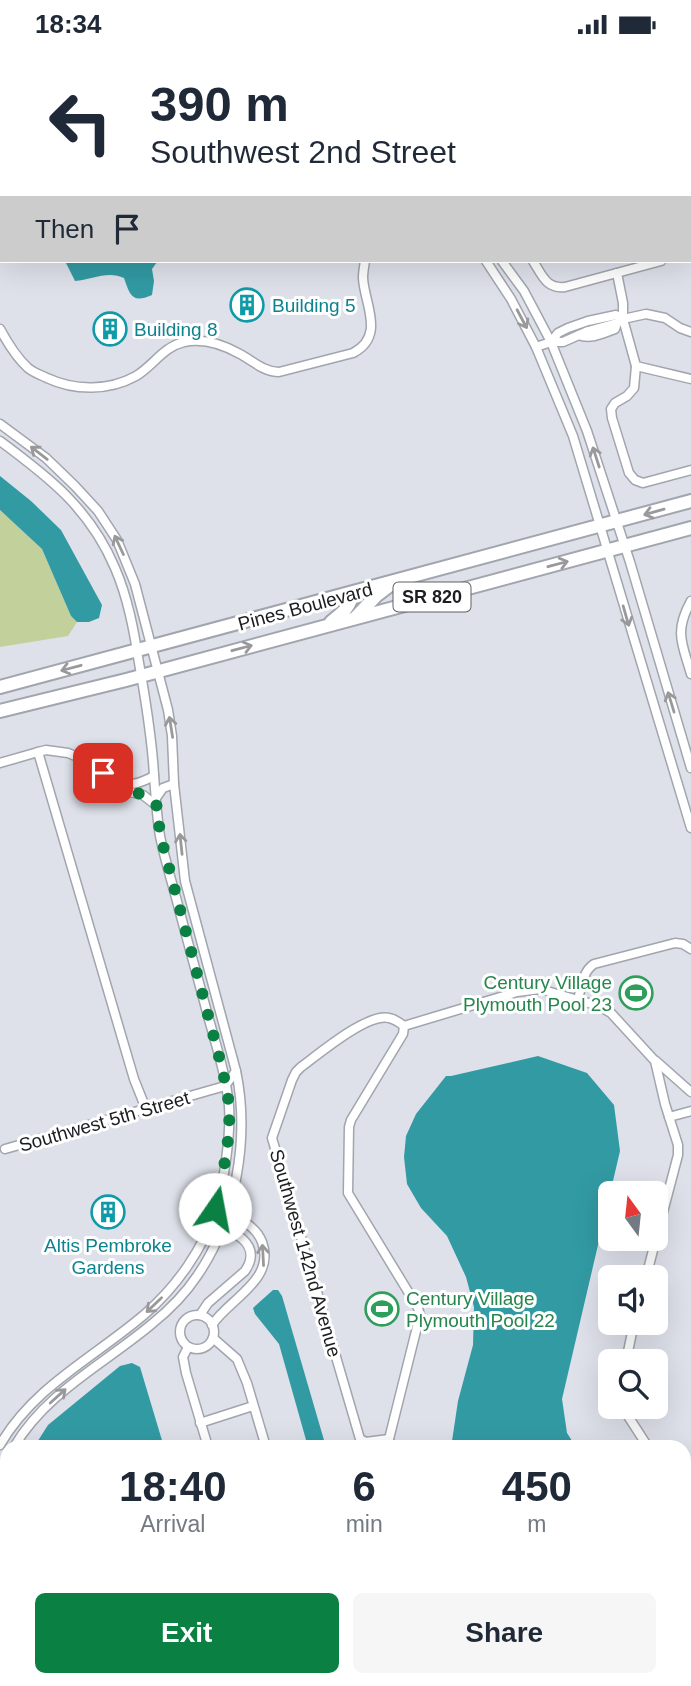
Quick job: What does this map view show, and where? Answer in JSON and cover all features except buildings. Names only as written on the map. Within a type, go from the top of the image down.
[{"type":"highway","name":"Pines Boulevard","points":[[0,687],[691,501]]},
{"type":"highway","name":"Pines Boulevard","points":[[0,711],[691,528]]},
{"type":"highway","points":[[355,618],[376,596],[395,582]]},
{"type":"highway","points":[[328,625],[351,604],[353,593]]},
{"type":"street","points":[[0,329],[28,368],[58,383],[82,388],[113,384],[132,378],[163,352],[184,342],[214,343],[272,372],[279,372],[353,353],[362,348],[366,342],[372,314],[363,280],[364,263]]},
{"type":"street","points":[[487,263],[511,299],[536,347],[573,436],[691,828]]},
{"type":"street","points":[[503,263],[524,291],[551,342],[587,431],[625,546],[691,768]]},
{"type":"street","points":[[534,263],[550,285],[556,288],[654,263]]},
{"type":"street","points":[[579,335],[596,335],[615,329],[620,321],[623,303],[617,273]]},
{"type":"street","points":[[620,321],[646,314],[665,318],[691,332]]},
{"type":"street","points":[[536,347],[551,342],[563,342],[616,315],[636,366],[634,388],[611,409],[629,473],[635,480],[643,483],[691,470]]},
{"type":"street","points":[[551,342],[558,333],[601,322]]},
{"type":"street","points":[[636,366],[691,379]]},
{"type":"street","points":[[0,424],[46,458],[98,511],[117,540],[135,584],[168,710],[185,881],[236,1071],[242,1125],[238,1163],[227,1213],[197,1276],[178,1300],[153,1324],[63,1392],[35,1418],[19,1440]]},
{"type":"street","points":[[0,441],[67,494],[104,546],[124,593],[148,713],[160,834],[229,1110],[225,1164],[215,1209],[201,1244],[186,1269],[145,1314],[54,1382],[26,1409],[4,1440]]},
{"type":"street","points":[[691,601],[683,618],[680,636],[691,674]]},
{"type":"street","points":[[0,763],[38,752],[58,751],[79,756],[103,773],[131,785],[154,776]]},
{"type":"street","points":[[38,752],[134,1079],[146,1109]]},
{"type":"street","points":[[103,773],[111,785],[157,802]]},
{"type":"street","points":[[157,802],[163,788],[174,784]]},
{"type":"street","points":[[578,1000],[590,966],[675,943],[691,949]]},
{"type":"street","points":[[392,1440],[420,1315],[395,1268],[348,1193],[349,1127],[403,1034],[404,1026],[517,992],[540,989],[600,1006],[611,1013],[656,1061],[691,1092]]},
{"type":"street","name":"Southwest 142nd Avenue","points":[[362,1440],[272,1138],[292,1080],[301,1067],[342,1035],[376,1020],[388,1017],[404,1026]]},
{"type":"street","points":[[649,1265],[678,1155],[678,1145],[656,1061]]},
{"type":"street","points":[[225,1086],[236,1071]]},
{"type":"street","name":"Southwest 5th Street","points":[[5,1149],[225,1086]]},
{"type":"street","points":[[669,1117],[691,1111]]},
{"type":"street","points":[[212,1325],[218,1316],[255,1282],[262,1272],[265,1252],[257,1233],[239,1219],[215,1209]]},
{"type":"street","points":[[200,1315],[208,1303],[244,1271],[251,1257],[243,1238],[210,1223]]},
{"type":"street","points":[[194,1314],[205,1317],[212,1325],[213,1338],[205,1348],[199,1350],[188,1347],[181,1337],[182,1323],[194,1314]]},
{"type":"street","points":[[213,1338],[237,1359],[264,1440]]},
{"type":"street","points":[[188,1347],[183,1357],[206,1440]]},
{"type":"street","points":[[200,1423],[253,1406]]},
{"type":"street","points":[[630,1419],[643,1440]]},
{"type":"green space","points":[[0,510],[42,549],[71,616],[77,622],[68,636],[0,647]]},
{"type":"water","points":[[66,263],[156,263],[152,269],[152,295],[145,298],[133,296],[124,278],[118,276],[106,275],[75,281]]},
{"type":"water","points":[[0,476],[61,530],[102,605],[99,618],[89,622],[77,622],[71,616],[42,549],[0,510]]},
{"type":"water","points":[[538,1056],[587,1073],[614,1105],[620,1151],[613,1181],[598,1181],[598,1245],[562,1399],[567,1433],[572,1440],[452,1440],[458,1401],[473,1345],[474,1307],[466,1277],[447,1236],[421,1208],[407,1184],[404,1157],[406,1136],[416,1114],[446,1076]]},
{"type":"water","points":[[273,1290],[278,1290],[282,1296],[324,1440],[306,1440],[279,1344],[253,1308]]},
{"type":"water","points":[[132,1363],[140,1367],[162,1440],[38,1440],[48,1425],[120,1366]]},
{"type":"place","name":"Building 5","points":[[247,305]]},
{"type":"place","name":"Building 8","points":[[110,329]]},
{"type":"place","name":"Century Village Plymouth Pool 23","points":[[636,993]]},
{"type":"place","name":"Altis Pembroke Gardens","points":[[108,1212]]},
{"type":"place","name":"Century Village Plymouth Pool 22","points":[[382,1309]]},
{"type":"route","points":[[103,773],[111,785],[144,795],[157,806],[160,834],[228,1099],[229,1131],[215,1209]]}]
